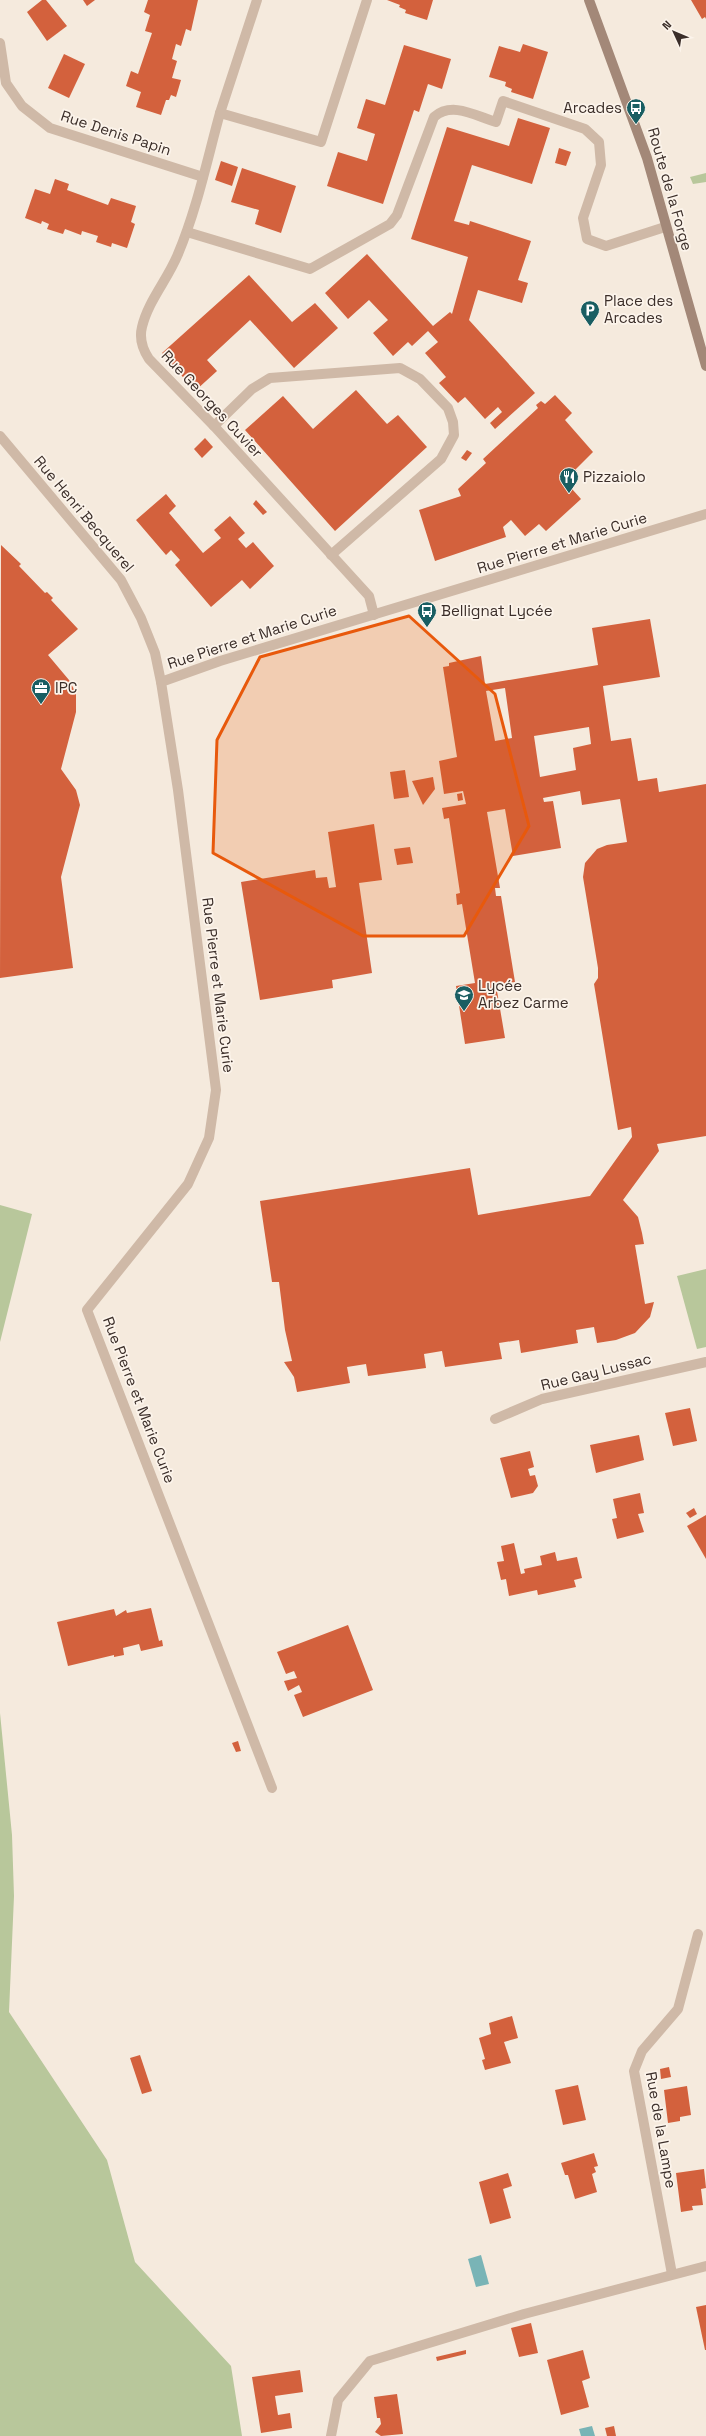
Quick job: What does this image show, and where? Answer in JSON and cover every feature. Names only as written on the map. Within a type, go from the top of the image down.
[{"type":"main road","name":"Route de la Forge","points":[[589,0],[634,121],[706,366]]},
{"type":"street","name":"Rue Georges Cuvier","points":[[257,0],[220,113],[187,232],[178,255],[144,318],[141,340],[144,351],[149,359],[214,426],[368,596],[374,615]]},
{"type":"street","points":[[220,113],[321,142],[367,0]]},
{"type":"street","name":"Rue Denis Papin","points":[[0,43],[6,83],[22,106],[50,128],[203,177]]},
{"type":"street","points":[[187,232],[310,270],[390,224],[397,215],[434,117],[442,110],[452,108],[496,122],[503,101],[585,129],[599,142],[600,165],[583,218],[587,239],[606,246],[665,226]]},
{"type":"street","points":[[214,426],[252,389],[270,378],[400,368],[410,372],[420,379],[448,408],[453,422],[454,435],[441,459],[332,555]]},
{"type":"street","name":"Rue Henri Becquerel","points":[[0,436],[121,580],[142,618],[155,653],[161,682]]},
{"type":"street","name":"Rue Pierre et Marie Curie","points":[[272,1788],[87,1310],[188,1184],[209,1138],[214,1114],[216,1090],[178,790],[161,682],[220,661],[706,514]]},
{"type":"street","name":"Rue Gay Lussac","points":[[495,1419],[542,1399],[706,1362]]},
{"type":"street","name":"Rue de la Lampe","points":[[672,2274],[634,2071],[642,2051],[678,2009],[698,1934]]},
{"type":"street","points":[[331,2436],[338,2400],[370,2361],[524,2314],[706,2266]]},
{"type":"highlighted area","points":[[409,616],[495,694],[529,826],[464,936],[363,936],[213,853],[217,740],[260,657]]},
{"type":"green space","points":[[706,173],[706,182],[693,184],[690,177]]},
{"type":"green space","points":[[0,1205],[32,1214],[0,1342]]},
{"type":"green space","points":[[706,1269],[706,1347],[697,1349],[677,1276]]},
{"type":"green space","points":[[0,1713],[12,1835],[14,1896],[9,2012],[107,2160],[135,2262],[231,2366],[242,2436],[0,2436]]},
{"type":"water","points":[[481,2255],[489,2284],[476,2287],[468,2259]]},
{"type":"water","points":[[592,2426],[595,2436],[581,2436],[579,2429]]},
{"type":"building","points":[[42,0],[46,0],[67,26],[47,41],[27,12]]},
{"type":"building","points":[[83,0],[95,0],[87,6]]},
{"type":"building","points":[[148,0],[198,0],[191,31],[186,29],[181,46],[176,44],[172,59],[177,61],[172,78],[181,80],[176,97],[171,95],[169,100],[166,100],[161,115],[136,107],[141,92],[126,86],[131,71],[138,74],[152,33],[145,31],[150,15],[144,12]]},
{"type":"building","points":[[387,0],[433,0],[427,20],[405,13],[406,10],[399,7],[400,5]]},
{"type":"building","points":[[691,0],[706,0],[706,19],[705,17],[702,19]]},
{"type":"building","points":[[523,44],[548,52],[533,99],[511,92],[512,89],[505,86],[506,82],[489,77],[499,46],[520,52]]},
{"type":"building","points":[[404,45],[451,59],[442,89],[428,84],[419,112],[414,110],[383,204],[327,186],[338,152],[367,161],[375,134],[357,128],[366,99],[385,105]]},
{"type":"building","points":[[64,54],[85,64],[69,98],[48,88]]},
{"type":"building","points":[[518,118],[550,128],[532,184],[472,165],[454,221],[469,225],[470,221],[531,241],[518,280],[528,283],[522,303],[478,290],[469,320],[535,393],[495,429],[490,423],[502,412],[498,407],[485,419],[465,397],[458,403],[439,383],[446,377],[425,353],[438,342],[428,331],[412,346],[408,342],[393,356],[373,333],[388,320],[369,300],[348,319],[325,293],[367,254],[433,326],[450,312],[452,314],[468,257],[411,239],[447,127],[509,146]]},
{"type":"building","points":[[559,148],[571,152],[566,166],[555,163]]},
{"type":"building","points":[[221,161],[238,167],[232,186],[215,180]]},
{"type":"building","points":[[242,168],[296,186],[281,233],[255,224],[259,210],[231,202]]},
{"type":"building","points":[[55,179],[69,184],[67,190],[108,205],[111,198],[136,206],[131,222],[135,224],[127,248],[112,243],[111,247],[96,242],[98,236],[82,231],[81,235],[65,229],[63,234],[47,229],[49,224],[42,221],[41,224],[25,218],[35,189],[50,194]]},
{"type":"building","points":[[249,275],[292,322],[315,303],[338,328],[294,368],[250,320],[207,360],[217,371],[195,391],[162,353]]},
{"type":"building","points":[[356,390],[387,424],[398,415],[427,447],[335,531],[245,430],[283,396],[313,429]]},
{"type":"building","points":[[555,395],[572,413],[565,420],[593,452],[575,470],[577,471],[564,480],[581,499],[546,531],[539,524],[525,536],[511,520],[503,527],[506,537],[435,561],[419,510],[461,496],[458,489],[486,463],[483,459],[538,408],[536,405],[541,401],[545,404]]},
{"type":"building","points":[[205,438],[213,447],[202,458],[194,449]]},
{"type":"building","points":[[467,450],[472,453],[466,461],[461,458]]},
{"type":"building","points":[[166,494],[176,506],[169,513],[203,553],[221,538],[214,530],[230,516],[245,533],[238,539],[246,548],[253,542],[274,566],[250,589],[242,580],[211,607],[175,565],[180,560],[171,550],[166,555],[136,520]]},
{"type":"building","points":[[256,500],[267,512],[263,515],[253,504]]},
{"type":"building","points":[[1,545],[21,564],[19,566],[45,593],[47,592],[53,598],[51,600],[78,629],[48,655],[69,680],[76,693],[76,712],[61,769],[76,790],[80,805],[61,877],[73,968],[0,978]]},
{"type":"building","points":[[650,619],[660,677],[603,686],[611,741],[631,738],[638,781],[657,778],[659,792],[706,784],[706,1136],[657,1144],[659,1151],[623,1200],[638,1217],[642,1233],[644,1244],[635,1245],[645,1304],[654,1302],[650,1317],[635,1333],[616,1340],[597,1343],[594,1327],[576,1330],[578,1343],[521,1353],[519,1340],[499,1343],[502,1359],[445,1367],[442,1351],[424,1354],[426,1368],[368,1376],[366,1364],[347,1367],[350,1383],[297,1392],[294,1377],[284,1362],[292,1361],[285,1330],[279,1282],[272,1282],[260,1201],[470,1168],[478,1215],[590,1196],[632,1137],[631,1127],[618,1130],[594,984],[598,978],[598,968],[583,877],[585,863],[597,849],[607,845],[627,842],[620,799],[582,805],[580,791],[543,798],[544,802],[553,801],[561,848],[513,856],[505,809],[487,812],[500,888],[495,888],[496,896],[501,896],[515,982],[496,985],[505,1038],[465,1044],[456,986],[475,983],[462,904],[457,905],[456,894],[460,893],[449,818],[444,819],[442,808],[466,804],[463,791],[444,794],[439,761],[457,757],[443,667],[449,666],[449,663],[481,656],[485,684],[598,665],[592,628]],"holes":[[[505,688],[512,738],[495,741],[486,691]],[[589,727],[591,744],[573,748],[576,770],[540,777],[534,736]]]},
{"type":"building","points":[[405,770],[409,797],[394,799],[390,772]]},
{"type":"building","points":[[433,777],[435,789],[423,805],[412,781]]},
{"type":"building","points":[[462,793],[463,800],[458,801],[457,794]]},
{"type":"building","points":[[374,824],[382,880],[359,883],[372,973],[332,980],[333,988],[260,1000],[241,882],[315,870],[316,878],[327,877],[329,888],[336,887],[328,832]]},
{"type":"building","points":[[410,847],[413,863],[397,865],[394,849]]},
{"type":"building","points":[[690,1408],[697,1441],[673,1446],[665,1413]]},
{"type":"building","points":[[639,1435],[644,1460],[596,1473],[590,1445]]},
{"type":"building","points":[[530,1451],[534,1467],[528,1469],[530,1476],[535,1475],[538,1486],[533,1493],[511,1498],[500,1458]]},
{"type":"building","points":[[640,1493],[644,1513],[638,1514],[644,1532],[617,1539],[612,1519],[617,1518],[613,1499]]},
{"type":"building","points":[[694,1508],[697,1514],[690,1518],[686,1513]]},
{"type":"building","points":[[706,1515],[706,1559],[687,1526]]},
{"type":"building","points":[[514,1543],[521,1574],[525,1573],[524,1569],[542,1565],[540,1556],[555,1552],[557,1561],[577,1557],[582,1578],[574,1580],[576,1587],[538,1595],[537,1590],[509,1596],[506,1579],[501,1580],[497,1562],[504,1561],[501,1546]]},
{"type":"building","points":[[151,1608],[159,1641],[162,1640],[163,1646],[141,1651],[139,1644],[123,1648],[124,1655],[114,1657],[114,1655],[68,1666],[57,1622],[114,1609],[116,1616],[126,1610],[127,1613]]},
{"type":"building","points":[[348,1625],[373,1690],[303,1717],[294,1695],[302,1692],[299,1685],[288,1691],[284,1681],[297,1678],[294,1671],[286,1674],[277,1652]]},
{"type":"building","points":[[238,1741],[241,1751],[236,1752],[232,1743]]},
{"type":"building","points":[[512,2016],[518,2038],[504,2042],[511,2063],[485,2070],[482,2060],[485,2059],[479,2038],[491,2034],[489,2023]]},
{"type":"building","points":[[140,2055],[152,2091],[142,2094],[130,2058]]},
{"type":"building","points":[[669,2067],[671,2077],[661,2079],[660,2069]]},
{"type":"building","points":[[578,2085],[586,2120],[563,2125],[555,2090]]},
{"type":"building","points":[[687,2086],[691,2115],[680,2117],[680,2121],[668,2123],[664,2090]]},
{"type":"building","points":[[594,2153],[598,2166],[594,2167],[596,2172],[592,2174],[597,2192],[575,2199],[568,2175],[565,2175],[561,2163]]},
{"type":"building","points":[[704,2169],[706,2188],[701,2189],[703,2205],[692,2206],[693,2210],[681,2212],[676,2173]]},
{"type":"building","points":[[508,2173],[512,2186],[503,2189],[511,2218],[490,2224],[479,2182]]},
{"type":"building","points":[[706,2305],[706,2350],[705,2350],[696,2307]]},
{"type":"building","points":[[531,2323],[538,2353],[519,2357],[511,2328]]},
{"type":"building","points":[[466,2350],[466,2354],[437,2361],[436,2357]]},
{"type":"building","points":[[583,2350],[590,2378],[582,2381],[589,2407],[561,2415],[547,2360]]},
{"type":"building","points":[[300,2370],[303,2392],[275,2396],[278,2415],[290,2413],[292,2428],[261,2433],[252,2377]]},
{"type":"building","points":[[397,2394],[403,2434],[381,2436],[375,2432],[381,2424],[380,2418],[377,2418],[374,2397]]},
{"type":"building","points":[[614,2426],[616,2436],[607,2436],[605,2428]]},
{"type":"place","name":"Arcades","points":[[636,125]]},
{"type":"place","name":"Place des Arcades","points":[[590,327]]},
{"type":"place","name":"Pizzaiolo","points":[[569,494]]},
{"type":"place","name":"Bellignat Lycée","points":[[427,628]]},
{"type":"place","name":"IPC","points":[[41,705]]},
{"type":"place","name":"Lycée Arbez Carme","points":[[464,1012]]}]
